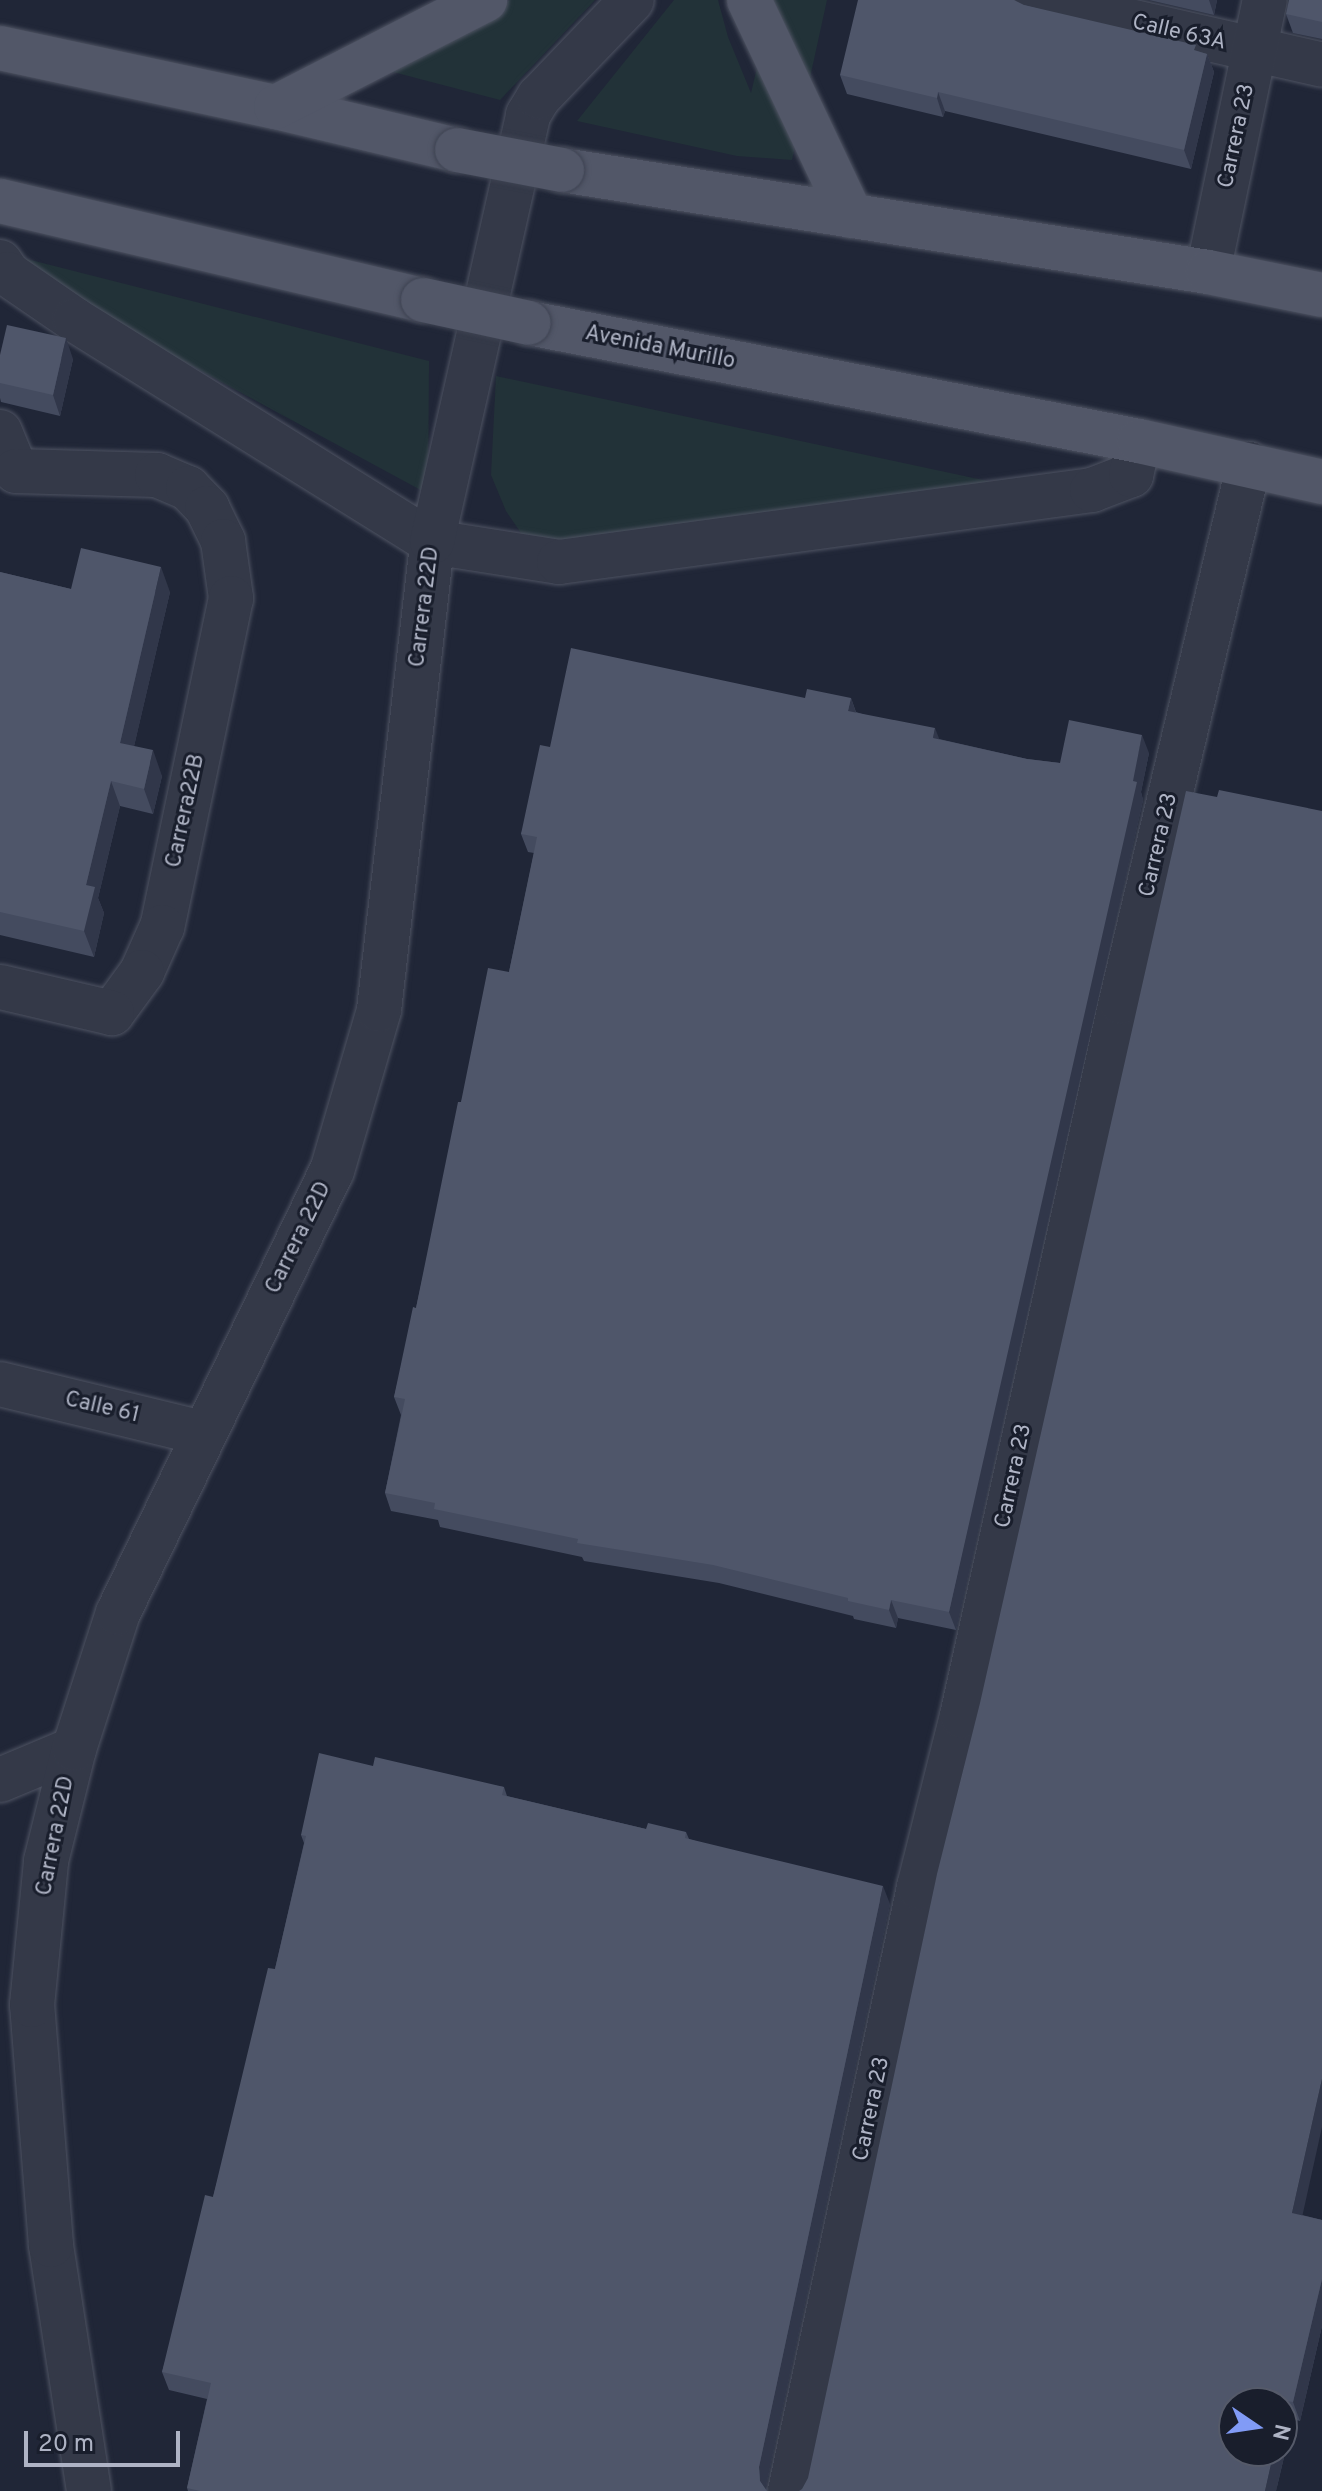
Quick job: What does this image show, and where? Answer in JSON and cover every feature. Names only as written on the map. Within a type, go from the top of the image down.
[{"type":"main road","points":[[276,107],[485,0]]},
{"type":"main road","points":[[749,0],[851,216]]},
{"type":"main road","points":[[0,48],[276,107],[457,150],[562,170],[1208,272],[1322,295]]},
{"type":"main road","name":"Avenida Murillo","points":[[0,201],[529,323],[1139,441],[1322,482]]},
{"type":"street","name":"Carrera 22D","points":[[88,2490],[51,2245],[32,2005],[46,1861],[74,1749],[118,1613],[332,1171],[379,1010],[432,542],[528,115],[539,97],[632,0]]},
{"type":"street","name":"Calle 63A","points":[[1037,0],[1322,65]]},
{"type":"street","name":"Carrera 23","points":[[1208,272],[1265,0]]},
{"type":"street","points":[[0,262],[8,274],[75,320],[432,542],[559,562],[1092,490],[1131,475],[1139,441]]},
{"type":"street","points":[[0,432],[8,476]]},
{"type":"street","name":"Carrera 23","points":[[790,2491],[919,1887],[973,1667],[1121,1002],[1249,464]]},
{"type":"street","name":"Carrera22B","points":[[0,987],[112,1013],[142,972],[162,927],[231,598],[223,541],[207,508],[188,488],[157,475],[8,476]]},
{"type":"street","name":"Calle 61","points":[[0,1384],[203,1433]]},
{"type":"street","points":[[0,1780],[74,1749]]},
{"type":"shaded area","points":[[510,0],[595,0],[500,100],[374,67]]},
{"type":"shaded area","points":[[674,0],[718,0],[728,37],[751,93],[773,0],[827,0],[792,160],[737,156],[577,121]]},
{"type":"shaded area","points":[[11,255],[429,361],[428,494],[83,307]]},
{"type":"shaded area","points":[[496,376],[1011,486],[549,542],[523,536],[506,511],[491,475]]},
{"type":"building","points":[[858,0],[1014,0],[1024,5],[1196,45],[1194,50],[1207,54],[1184,150],[938,92],[937,98],[840,75]]},
{"type":"building","points":[[1289,0],[1322,0],[1322,22],[1286,14]]},
{"type":"building","points":[[7,325],[66,338],[53,395],[0,383],[0,355]]},
{"type":"building","points":[[81,548],[161,567],[120,743],[153,750],[144,789],[111,781],[86,885],[95,887],[84,931],[0,912],[0,572],[71,589]]},
{"type":"building","points":[[571,648],[805,698],[807,689],[851,698],[848,711],[935,728],[933,738],[1027,759],[1060,763],[1069,720],[1142,735],[1133,781],[1137,782],[949,1612],[891,1600],[889,1610],[713,1565],[577,1543],[578,1539],[434,1509],[435,1503],[385,1493],[405,1399],[394,1397],[413,1307],[416,1308],[458,1102],[461,1102],[488,968],[509,972],[537,837],[521,834],[540,745],[550,747]]},
{"type":"building","points":[[1219,790],[1322,811],[1322,2079],[1292,2213],[1322,2220],[1322,2279],[1297,2387],[1218,2387],[1218,2467],[1270,2467],[1265,2491],[799,2491],[808,2478],[937,1874],[980,1703],[1186,791],[1217,797]]},
{"type":"building","points":[[319,1753],[373,1766],[375,1757],[504,1787],[502,1795],[646,1829],[648,1823],[686,1832],[685,1838],[883,1886],[759,2467],[760,2481],[767,2491],[200,2491],[187,2488],[211,2383],[162,2372],[205,2195],[213,2197],[268,1968],[275,1969],[306,1836],[301,1835]]}]
